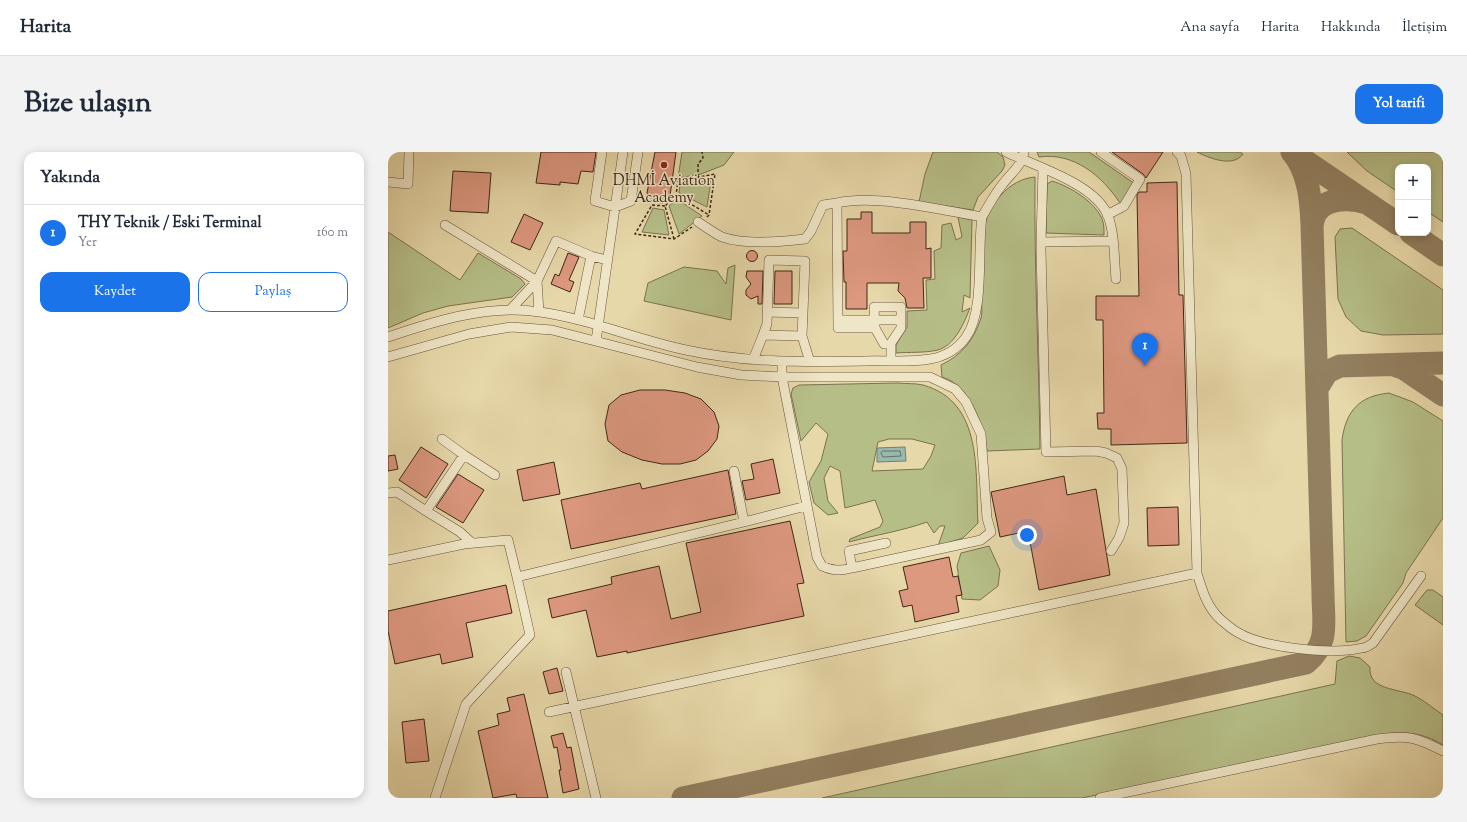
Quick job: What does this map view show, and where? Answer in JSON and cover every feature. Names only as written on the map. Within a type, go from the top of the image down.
[{"type":"street","points":[[388,182],[408,184],[408,152]]},
{"type":"street","points":[[602,152],[595,201],[615,207],[631,202],[638,152]]},
{"type":"street","points":[[596,341],[623,152]]},
{"type":"street","points":[[1006,152],[1024,156],[1043,169],[1068,179],[1090,194],[1107,215],[1113,241],[1116,279]]},
{"type":"street","points":[[1100,152],[1140,179],[1124,206],[1107,215]]},
{"type":"street","points":[[1177,152],[1181,156],[1186,174],[1197,573],[1202,591],[1210,608],[1220,619],[1238,633],[1269,644],[1302,649],[1331,650],[1363,648],[1373,643],[1421,576]]},
{"type":"street","points":[[388,336],[422,325],[463,316],[510,310],[539,312],[599,324],[684,350],[753,360],[810,362],[930,359],[949,353],[966,337],[976,312],[982,217],[989,203],[1024,156]]},
{"type":"street","points":[[1043,169],[1042,242],[1046,452],[1096,451],[1106,453],[1116,458],[1122,469],[1124,523],[1119,538],[1111,551]]},
{"type":"street","points":[[698,222],[716,234],[738,241],[791,241],[805,239],[823,205],[852,199],[914,205],[982,217]]},
{"type":"street","points":[[837,203],[838,320],[875,324],[901,320]]},
{"type":"street","points":[[445,225],[537,281]]},
{"type":"street","points":[[510,310],[537,281],[556,241],[591,256],[607,260]]},
{"type":"street","points":[[1042,242],[1113,241]]},
{"type":"street","points":[[578,320],[591,256]]},
{"type":"street","points":[[753,360],[766,324],[770,260],[805,261],[802,336],[810,362]]},
{"type":"street","points":[[537,281],[539,312]]},
{"type":"street","points":[[888,344],[901,328],[901,307],[874,307],[875,324],[888,344],[888,360]]},
{"type":"street","points":[[767,312],[803,313]]},
{"type":"street","points":[[388,357],[469,334],[511,327],[552,330],[696,368],[741,374],[782,377],[930,377],[955,389],[966,402],[981,434],[988,518],[991,532],[980,540],[838,571],[822,566],[817,557],[806,506],[782,377],[782,362]]},
{"type":"street","points":[[763,335],[802,336]]},
{"type":"street","points":[[930,359],[930,377]]},
{"type":"street","points":[[442,439],[464,456],[495,476]]},
{"type":"street","points":[[426,511],[464,456]]},
{"type":"street","points":[[734,472],[744,522]]},
{"type":"street","points":[[388,493],[397,492],[460,532],[472,543]]},
{"type":"street","points":[[517,577],[806,506]]},
{"type":"street","points":[[388,560],[472,543],[508,540],[530,635],[466,704],[435,798]]},
{"type":"street","points":[[852,568],[849,551],[886,543]]},
{"type":"street","points":[[549,712],[1197,573]]},
{"type":"street","points":[[566,672],[596,798]]},
{"type":"street","points":[[1100,798],[1378,739],[1403,736],[1421,740],[1443,751]]},
{"type":"path","points":[[698,178],[698,164],[703,158],[702,152]]},
{"type":"path","points":[[715,174],[709,215],[674,239],[635,234],[652,205],[664,206],[676,195],[678,181],[698,178],[715,174]]},
{"type":"path","points":[[676,195],[709,215]]},
{"type":"path","points":[[664,206],[674,239]]},
{"type":"green space","points":[[682,152],[734,152],[724,165],[701,174],[678,178]]},
{"type":"green space","points":[[933,152],[997,152],[1003,157],[1005,165],[1002,171],[978,197],[973,210],[919,202],[925,174]]},
{"type":"green space","points":[[1037,152],[1089,152],[1135,184],[1126,199],[1120,203],[1105,184],[1086,168],[1064,158],[1052,156],[1039,157]]},
{"type":"green space","points":[[1197,152],[1240,152],[1243,154],[1239,158],[1227,161],[1214,159]]},
{"type":"green space","points":[[1347,152],[1443,152],[1443,222],[1431,214],[1431,164],[1395,164],[1395,190],[1367,171]]},
{"type":"green space","points":[[1035,177],[1035,245],[1040,449],[987,451],[983,430],[974,408],[968,397],[960,388],[952,381],[942,377],[941,365],[961,352],[971,340],[981,318],[981,255],[987,216],[993,205],[1008,188],[1021,180]]},
{"type":"green space","points":[[711,180],[707,207],[679,193],[680,185]]},
{"type":"green space","points":[[1052,181],[1059,183],[1082,196],[1095,208],[1103,222],[1104,235],[1046,233],[1047,184]]},
{"type":"green space","points":[[677,199],[702,216],[679,234],[669,206]]},
{"type":"green space","points":[[653,208],[664,210],[669,235],[642,232]]},
{"type":"green space","points":[[958,217],[972,220],[970,298],[964,295],[962,312],[970,308],[965,320],[954,338],[938,350],[928,352],[896,353],[896,345],[907,327],[907,311],[927,310],[926,280],[935,279],[934,251],[941,248],[942,225],[951,223],[956,240],[962,237]]},
{"type":"green space","points":[[1352,228],[1443,290],[1443,334],[1383,335],[1361,331],[1346,317],[1338,299],[1335,237],[1340,229]]},
{"type":"green space","points":[[388,232],[460,280],[478,253],[521,279],[525,284],[512,297],[448,306],[423,313],[388,328]]},
{"type":"green space","points":[[735,265],[731,320],[644,301],[648,283],[684,267],[717,271],[726,284],[728,268]]},
{"type":"green space","points":[[914,384],[923,385],[943,394],[957,407],[966,423],[972,442],[977,483],[978,523],[963,538],[938,546],[945,526],[940,526],[934,533],[927,522],[849,542],[850,539],[880,527],[883,521],[875,500],[845,508],[840,471],[830,466],[824,478],[828,501],[838,513],[828,515],[814,503],[809,482],[821,461],[828,434],[816,423],[801,441],[791,394],[793,388],[799,385]],"holes":[[[889,439],[912,439],[935,445],[931,456],[923,469],[872,471],[878,442]]]},
{"type":"green space","points":[[1389,393],[1413,402],[1443,421],[1443,518],[1406,573],[1403,583],[1366,636],[1357,641],[1346,642],[1342,440],[1347,421],[1356,407],[1370,398]]},
{"type":"green space","points":[[989,546],[1000,570],[998,586],[980,600],[962,599],[957,566],[961,553]]},
{"type":"green space","points":[[1427,590],[1433,590],[1443,597],[1443,625],[1415,605]]},
{"type":"green space","points":[[1349,656],[1360,658],[1370,667],[1371,675],[1374,681],[1379,685],[1415,696],[1443,715],[1443,745],[1421,735],[1400,733],[1383,734],[1082,798],[822,798],[1335,684],[1337,661]]},
{"type":"water","points":[[905,447],[906,461],[877,462],[877,448]]},
{"type":"building","points":[[541,152],[596,152],[593,172],[581,171],[578,184],[560,182],[560,185],[536,183]]},
{"type":"building","name":"DHMİ Aviation Academy","points":[[655,152],[676,152],[670,196],[663,203],[654,202],[647,193]]},
{"type":"building","points":[[1112,152],[1163,152],[1146,178],[1143,174]]},
{"type":"building","points":[[453,171],[491,173],[488,213],[450,211]]},
{"type":"building","points":[[1177,182],[1179,295],[1183,295],[1187,443],[1111,445],[1111,429],[1098,429],[1097,413],[1104,413],[1103,320],[1096,320],[1096,296],[1139,296],[1137,195],[1139,192],[1147,192],[1147,183]]},
{"type":"building","points":[[861,212],[872,212],[872,233],[910,233],[910,222],[926,222],[926,249],[931,248],[931,278],[923,278],[924,308],[907,308],[905,298],[898,291],[899,283],[867,283],[867,309],[846,309],[846,282],[844,282],[843,251],[847,251],[847,219],[861,219]]},
{"type":"building","points":[[524,214],[543,223],[530,250],[511,242]]},
{"type":"building","points":[[750,251],[754,251],[756,252],[756,260],[750,261],[747,258],[747,254]]},
{"type":"building","points":[[568,253],[579,257],[569,280],[574,282],[570,292],[551,284],[555,274],[559,276]]},
{"type":"building","points":[[747,271],[763,271],[762,304],[758,304],[758,296],[751,299],[746,295],[746,290],[751,284],[746,277]]},
{"type":"building","points":[[775,271],[792,271],[792,304],[774,304]]},
{"type":"building","points":[[640,390],[665,390],[685,393],[701,399],[714,412],[719,426],[717,439],[708,451],[696,460],[680,464],[662,464],[642,460],[622,452],[608,441],[605,424],[609,405],[621,395]]},
{"type":"building","points":[[421,447],[448,464],[426,498],[399,480]]},
{"type":"building","points":[[395,455],[398,469],[388,471],[388,456]]},
{"type":"building","points":[[773,459],[780,493],[746,500],[742,481],[754,479],[751,464]]},
{"type":"building","points":[[554,462],[560,494],[523,501],[517,470]]},
{"type":"building","points":[[728,470],[736,514],[571,549],[561,500],[640,483],[642,489]]},
{"type":"building","points":[[458,474],[484,490],[463,523],[436,507]]},
{"type":"building","points":[[1064,476],[1067,495],[1096,489],[1110,575],[1039,590],[1028,531],[1000,537],[991,492]]},
{"type":"building","points":[[1178,507],[1179,545],[1148,546],[1147,508]]},
{"type":"building","points":[[790,521],[804,583],[797,584],[804,616],[627,653],[627,651],[597,657],[586,610],[552,618],[548,599],[612,584],[611,577],[659,566],[671,619],[701,612],[686,543]]},
{"type":"building","points":[[949,557],[953,577],[958,576],[962,595],[956,596],[959,612],[915,622],[912,605],[903,607],[899,591],[908,589],[903,567]]},
{"type":"building","points":[[506,585],[512,613],[466,623],[473,657],[442,664],[440,654],[395,664],[388,631],[388,611]]},
{"type":"building","points":[[557,668],[563,691],[549,694],[543,672]]},
{"type":"building","points":[[524,694],[548,798],[517,798],[516,794],[493,798],[478,731],[499,725],[497,714],[510,711],[507,698]]},
{"type":"building","points":[[424,719],[429,761],[406,763],[402,722]]},
{"type":"building","points":[[563,733],[567,748],[571,747],[579,789],[563,793],[557,747],[554,748],[551,736]]},
{"type":"taxiway","points":[[1292,152],[1395,222]]},
{"type":"taxiway","points":[[1293,153],[1303,169],[1306,178],[1310,197],[1312,225]]},
{"type":"taxiway","points":[[683,798],[1306,663],[1319,648],[1324,631],[1312,225],[1314,217],[1320,208],[1333,201],[1354,200],[1367,203]]},
{"type":"taxiway","points":[[1415,236],[1443,255]]},
{"type":"taxiway","points":[[1318,387],[1327,372],[1340,366],[1443,363]]},
{"type":"taxiway","points":[[1394,365],[1403,368],[1443,395]]},
{"type":"place","name":"DHMİ Aviation Academy","points":[[664,165]]},
{"type":"place","name":"THY Teknik / Eski Terminal","points":[[1145,366]]}]
